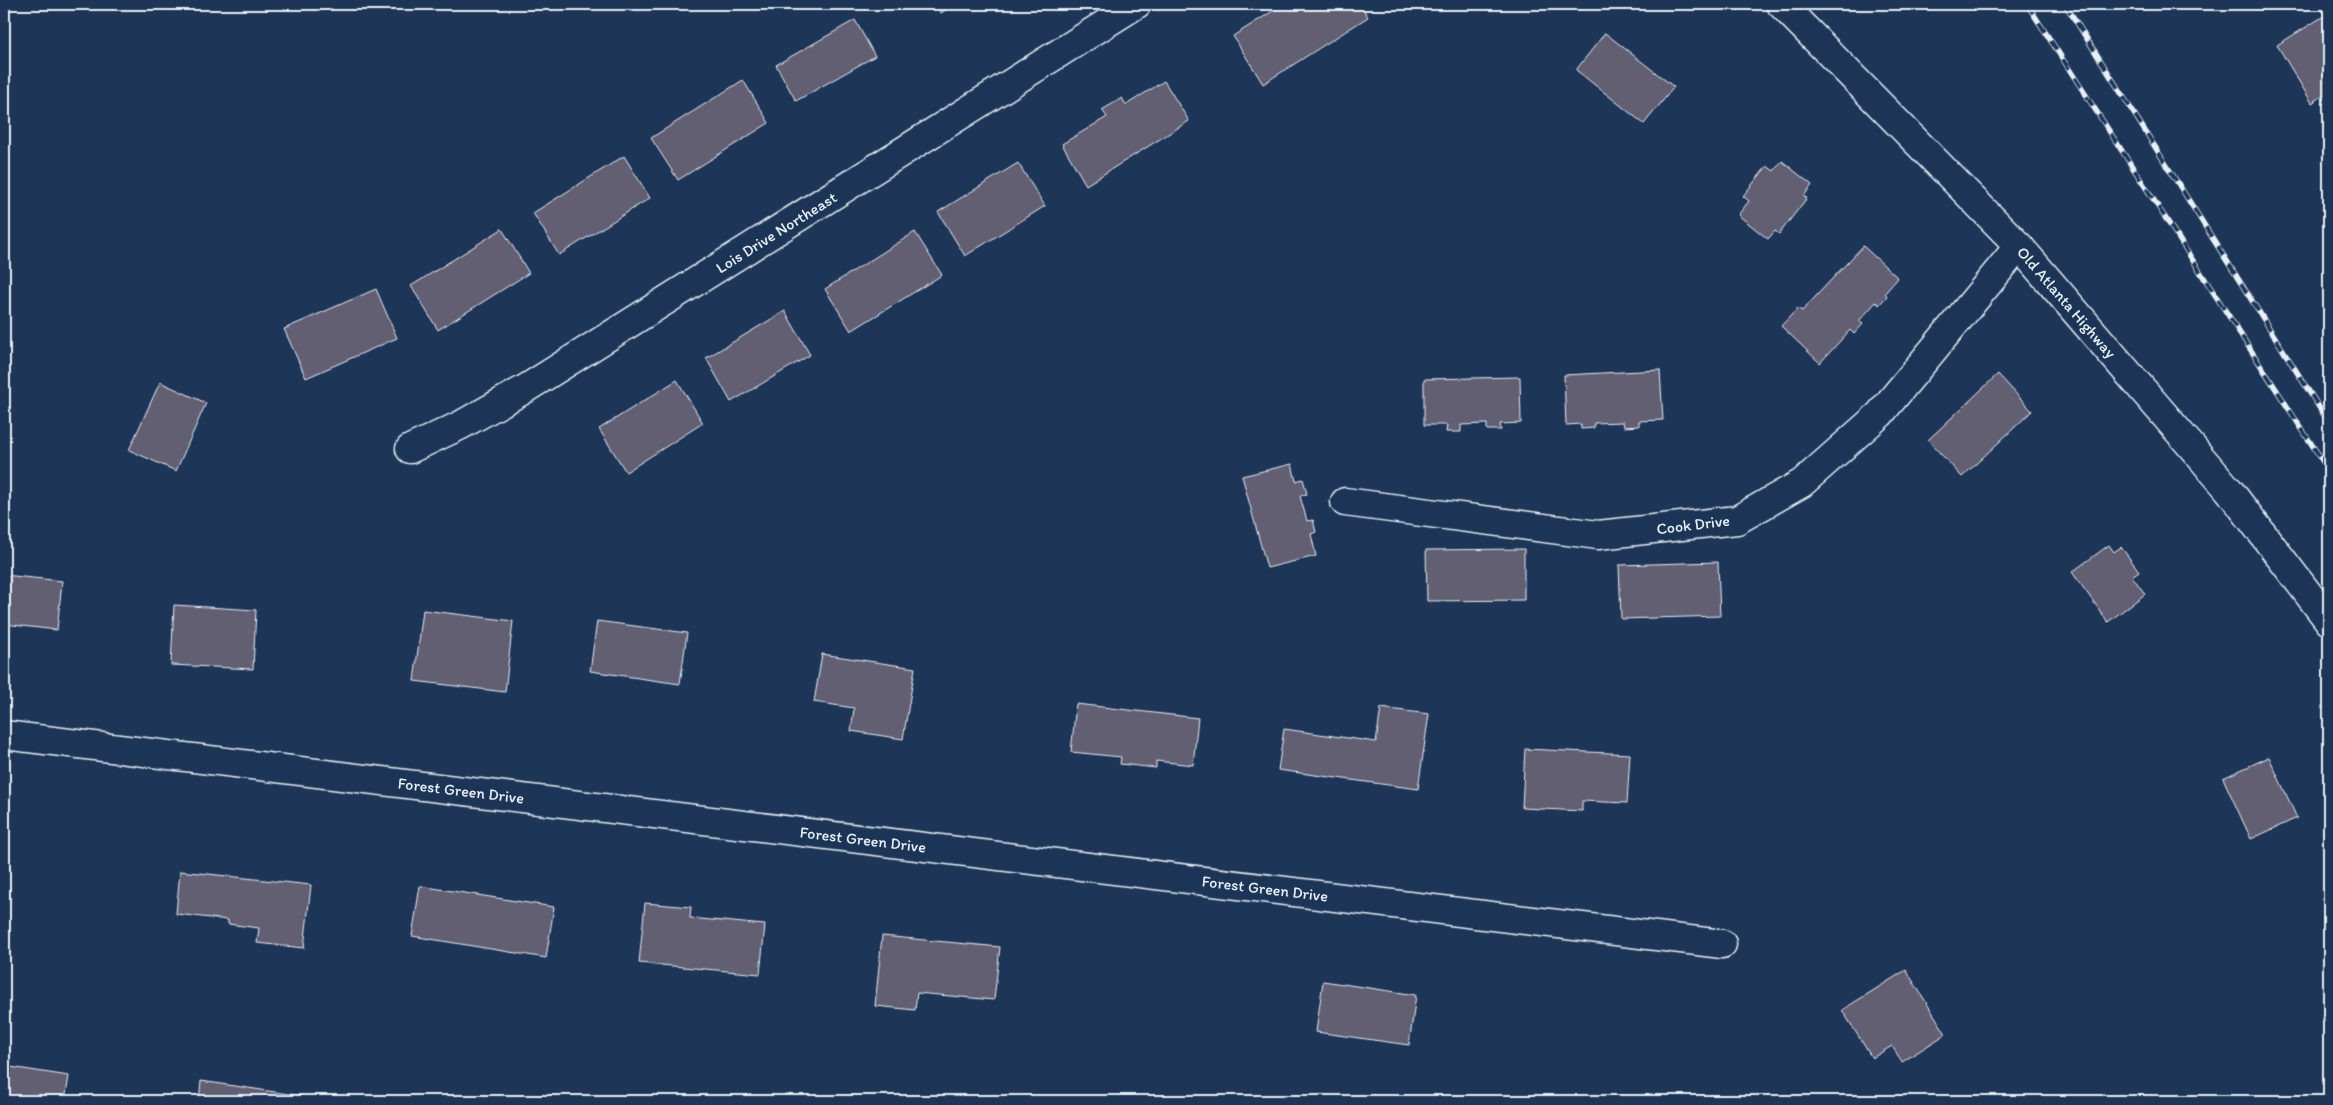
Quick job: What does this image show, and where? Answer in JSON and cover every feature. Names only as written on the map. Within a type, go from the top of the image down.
[{"type":"street","name":"Lois Drive Northeast","points":[[410,449],[461,426],[525,389],[1137,4]]},
{"type":"street","name":"Old Atlanta Highway","points":[[1781,4],[2019,246],[2229,490],[2329,621]]},
{"type":"street","name":"Cook Drive","points":[[1345,502],[1598,535],[1736,520],[1802,483],[1880,414],[1952,324],[2019,246]]},
{"type":"street","name":"Forest Green Drive","points":[[4,735],[1722,944]]},
{"type":"building","points":[[935,4],[955,4],[941,13]]},
{"type":"building","points":[[1284,4],[1360,4],[1368,17],[1263,84],[1233,36]]},
{"type":"building","points":[[2329,13],[2329,92],[2312,103],[2277,45]]},
{"type":"building","points":[[855,20],[875,56],[796,101],[776,65]]},
{"type":"building","points":[[1605,33],[1674,87],[1644,124],[1576,70]]},
{"type":"building","points":[[743,80],[769,123],[678,180],[651,138]]},
{"type":"building","points":[[1164,81],[1189,121],[1086,185],[1062,144],[1107,117],[1102,110],[1122,98],[1126,105]]},
{"type":"building","points":[[624,156],[650,198],[559,255],[533,213]]},
{"type":"building","points":[[1782,161],[1812,185],[1804,196],[1807,198],[1779,234],[1775,231],[1768,239],[1738,215],[1749,201],[1743,196],[1767,166],[1774,171]]},
{"type":"building","points":[[1018,163],[1045,206],[965,256],[938,212]]},
{"type":"building","points":[[502,229],[529,273],[438,330],[411,286]]},
{"type":"building","points":[[915,232],[942,275],[851,331],[825,289]]},
{"type":"building","points":[[1863,246],[1898,278],[1885,293],[1887,296],[1879,305],[1876,302],[1859,321],[1863,324],[1854,334],[1850,330],[1820,363],[1781,326],[1798,308],[1802,311]]},
{"type":"building","points":[[376,289],[397,338],[306,378],[284,329]]},
{"type":"building","points":[[785,311],[810,355],[731,402],[706,358]]},
{"type":"building","points":[[1660,370],[1663,420],[1639,421],[1639,426],[1624,427],[1623,422],[1594,423],[1594,428],[1581,429],[1581,424],[1566,425],[1564,375]]},
{"type":"building","points":[[1998,374],[2032,411],[1962,477],[1928,440]]},
{"type":"building","points":[[1520,377],[1521,423],[1500,424],[1501,430],[1487,430],[1487,424],[1461,425],[1461,432],[1446,432],[1447,425],[1424,425],[1424,379]]},
{"type":"building","points":[[677,380],[703,423],[626,472],[599,429]]},
{"type":"building","points":[[160,382],[206,403],[176,471],[129,450]]},
{"type":"building","points":[[1292,464],[1296,481],[1303,479],[1307,494],[1300,496],[1307,521],[1313,520],[1316,532],[1311,534],[1316,556],[1267,568],[1242,476]]},
{"type":"building","points":[[2109,545],[2114,552],[2121,547],[2139,571],[2132,576],[2145,594],[2108,622],[2072,572]]},
{"type":"building","points":[[1524,549],[1524,600],[1427,601],[1426,550]]},
{"type":"building","points":[[1718,562],[1720,616],[1621,619],[1619,565]]},
{"type":"building","points":[[4,575],[62,581],[57,630],[4,624]]},
{"type":"building","points":[[174,605],[256,610],[253,669],[171,665]]},
{"type":"building","points":[[423,610],[513,621],[505,692],[414,681]]},
{"type":"building","points":[[597,621],[687,633],[680,684],[590,671]]},
{"type":"building","points":[[822,654],[915,668],[903,739],[851,731],[854,708],[814,702]]},
{"type":"building","points":[[1076,704],[1198,718],[1193,765],[1156,761],[1156,768],[1120,764],[1121,757],[1071,752]]},
{"type":"building","points":[[1381,708],[1429,714],[1418,789],[1278,770],[1284,729],[1376,742]]},
{"type":"building","points":[[1525,749],[1630,754],[1627,803],[1582,801],[1582,811],[1522,808]]},
{"type":"building","points":[[2269,757],[2297,818],[2251,839],[2223,778]]},
{"type":"building","points":[[180,871],[311,885],[304,948],[257,943],[259,928],[228,924],[228,920],[176,914]]},
{"type":"building","points":[[420,886],[554,907],[546,958],[412,936]]},
{"type":"building","points":[[645,903],[691,907],[690,918],[765,925],[760,974],[639,963]]},
{"type":"building","points":[[882,936],[1000,947],[994,1000],[917,993],[915,1010],[875,1006]]},
{"type":"building","points":[[1906,970],[1946,1034],[1902,1062],[1892,1046],[1872,1058],[1842,1010]]},
{"type":"building","points":[[1323,981],[1416,995],[1409,1045],[1316,1032]]},
{"type":"building","points":[[4,1066],[69,1076],[65,1101],[4,1101]]},
{"type":"building","points":[[201,1081],[302,1096],[301,1101],[199,1101]]},
{"type":"railway","points":[[2027,4],[2329,471]]},
{"type":"railway","points":[[2065,4],[2329,423]]}]
